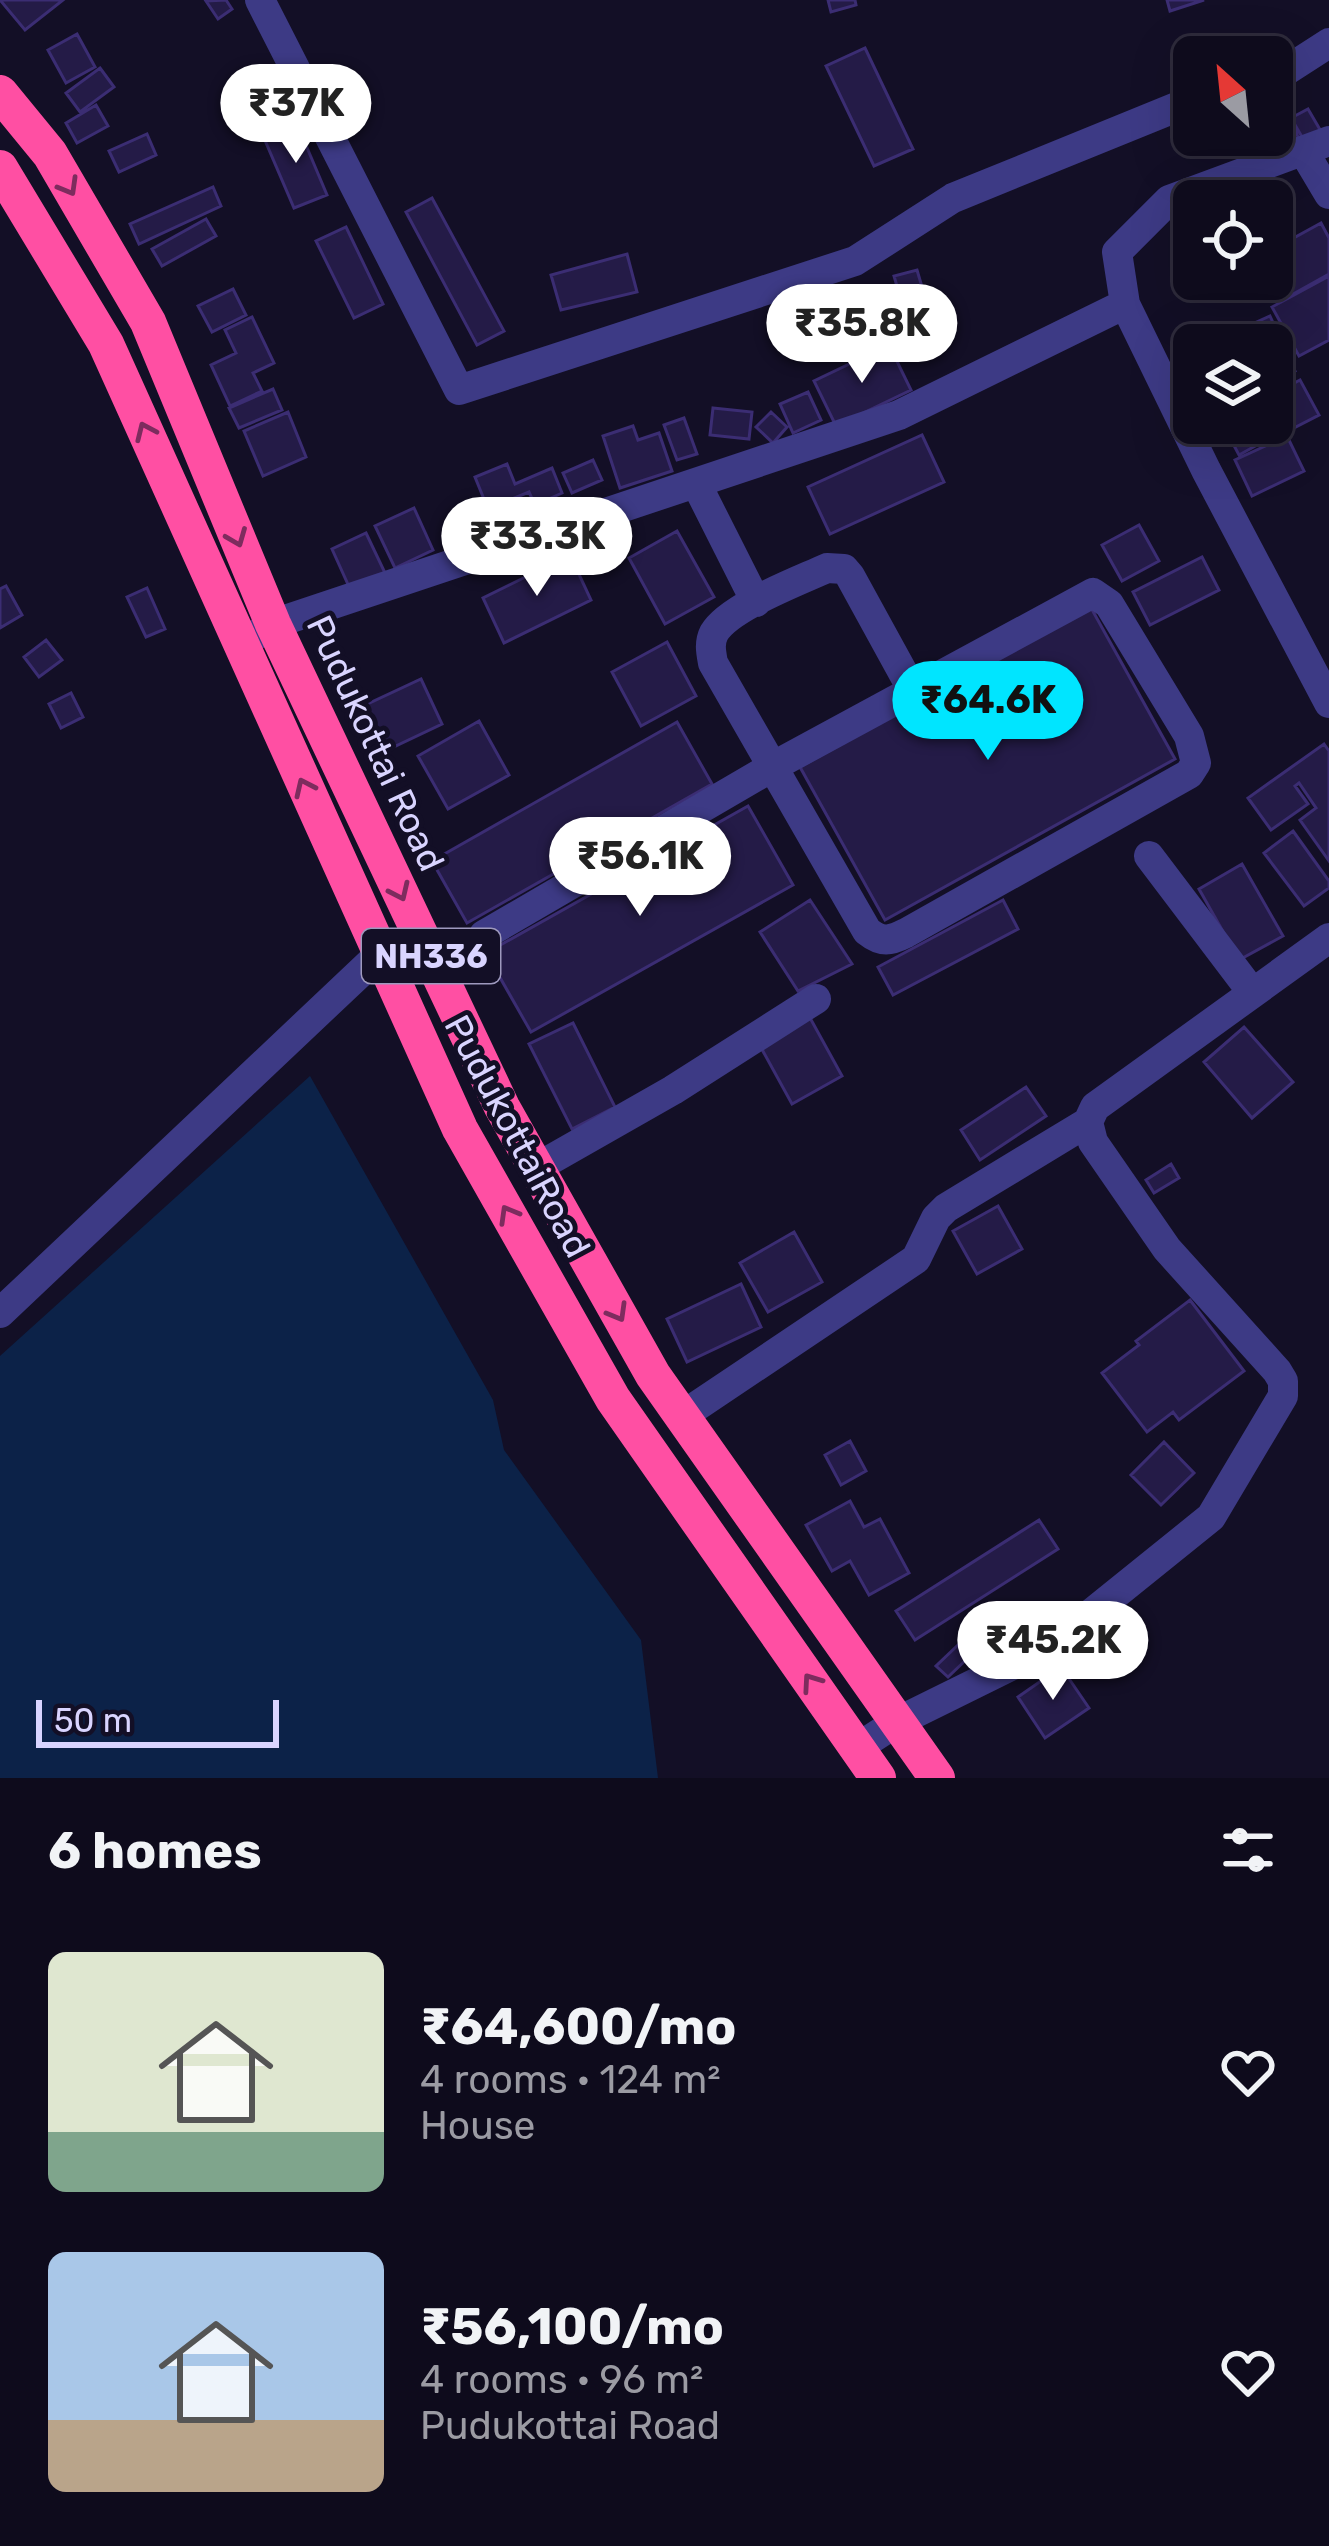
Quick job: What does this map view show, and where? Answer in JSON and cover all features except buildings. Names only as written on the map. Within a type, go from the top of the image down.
[{"type":"highway","name":"Pudukottai Road","points":[[0,93],[50,154],[148,322],[273,624],[502,1107],[653,1375],[937,1778]]},
{"type":"highway","name":"PudukottaiRoad","points":[[4,180],[106,344],[460,1129],[613,1400],[878,1778]]},
{"type":"highway","points":[[387,970],[436,967]]},
{"type":"street","points":[[260,0],[459,390],[855,261],[953,198],[1173,109]]},
{"type":"street","points":[[1293,63],[1329,43]]},
{"type":"street","points":[[1329,194],[1317,147],[1169,200],[1118,252],[1125,304],[1329,703]]},
{"type":"street","points":[[239,646],[273,624],[899,416],[1125,304]]},
{"type":"street","points":[[697,483],[756,602]]},
{"type":"street","points":[[484,935],[772,767],[1093,593],[1109,604],[1178,717],[1195,750],[1196,763],[1189,774],[892,941],[878,940],[868,931],[772,767],[713,663],[710,647],[722,624],[756,602],[827,568],[844,569],[912,689]]},
{"type":"street","points":[[1149,856],[1252,992]]},
{"type":"street","points":[[682,1416],[916,1258],[935,1218],[946,1208],[1088,1121],[1095,1107],[1329,938]]},
{"type":"street","points":[[0,1313],[387,970]]},
{"type":"street","points":[[536,1168],[673,1090],[816,999]]},
{"type":"street","points":[[857,1748],[897,1722],[1051,1646],[1211,1516],[1283,1396],[1277,1371],[1167,1249],[1094,1142],[1088,1121]]},
{"type":"water","points":[[310,1076],[493,1400],[504,1450],[641,1640],[658,1778],[0,1778],[0,1356]]}]
